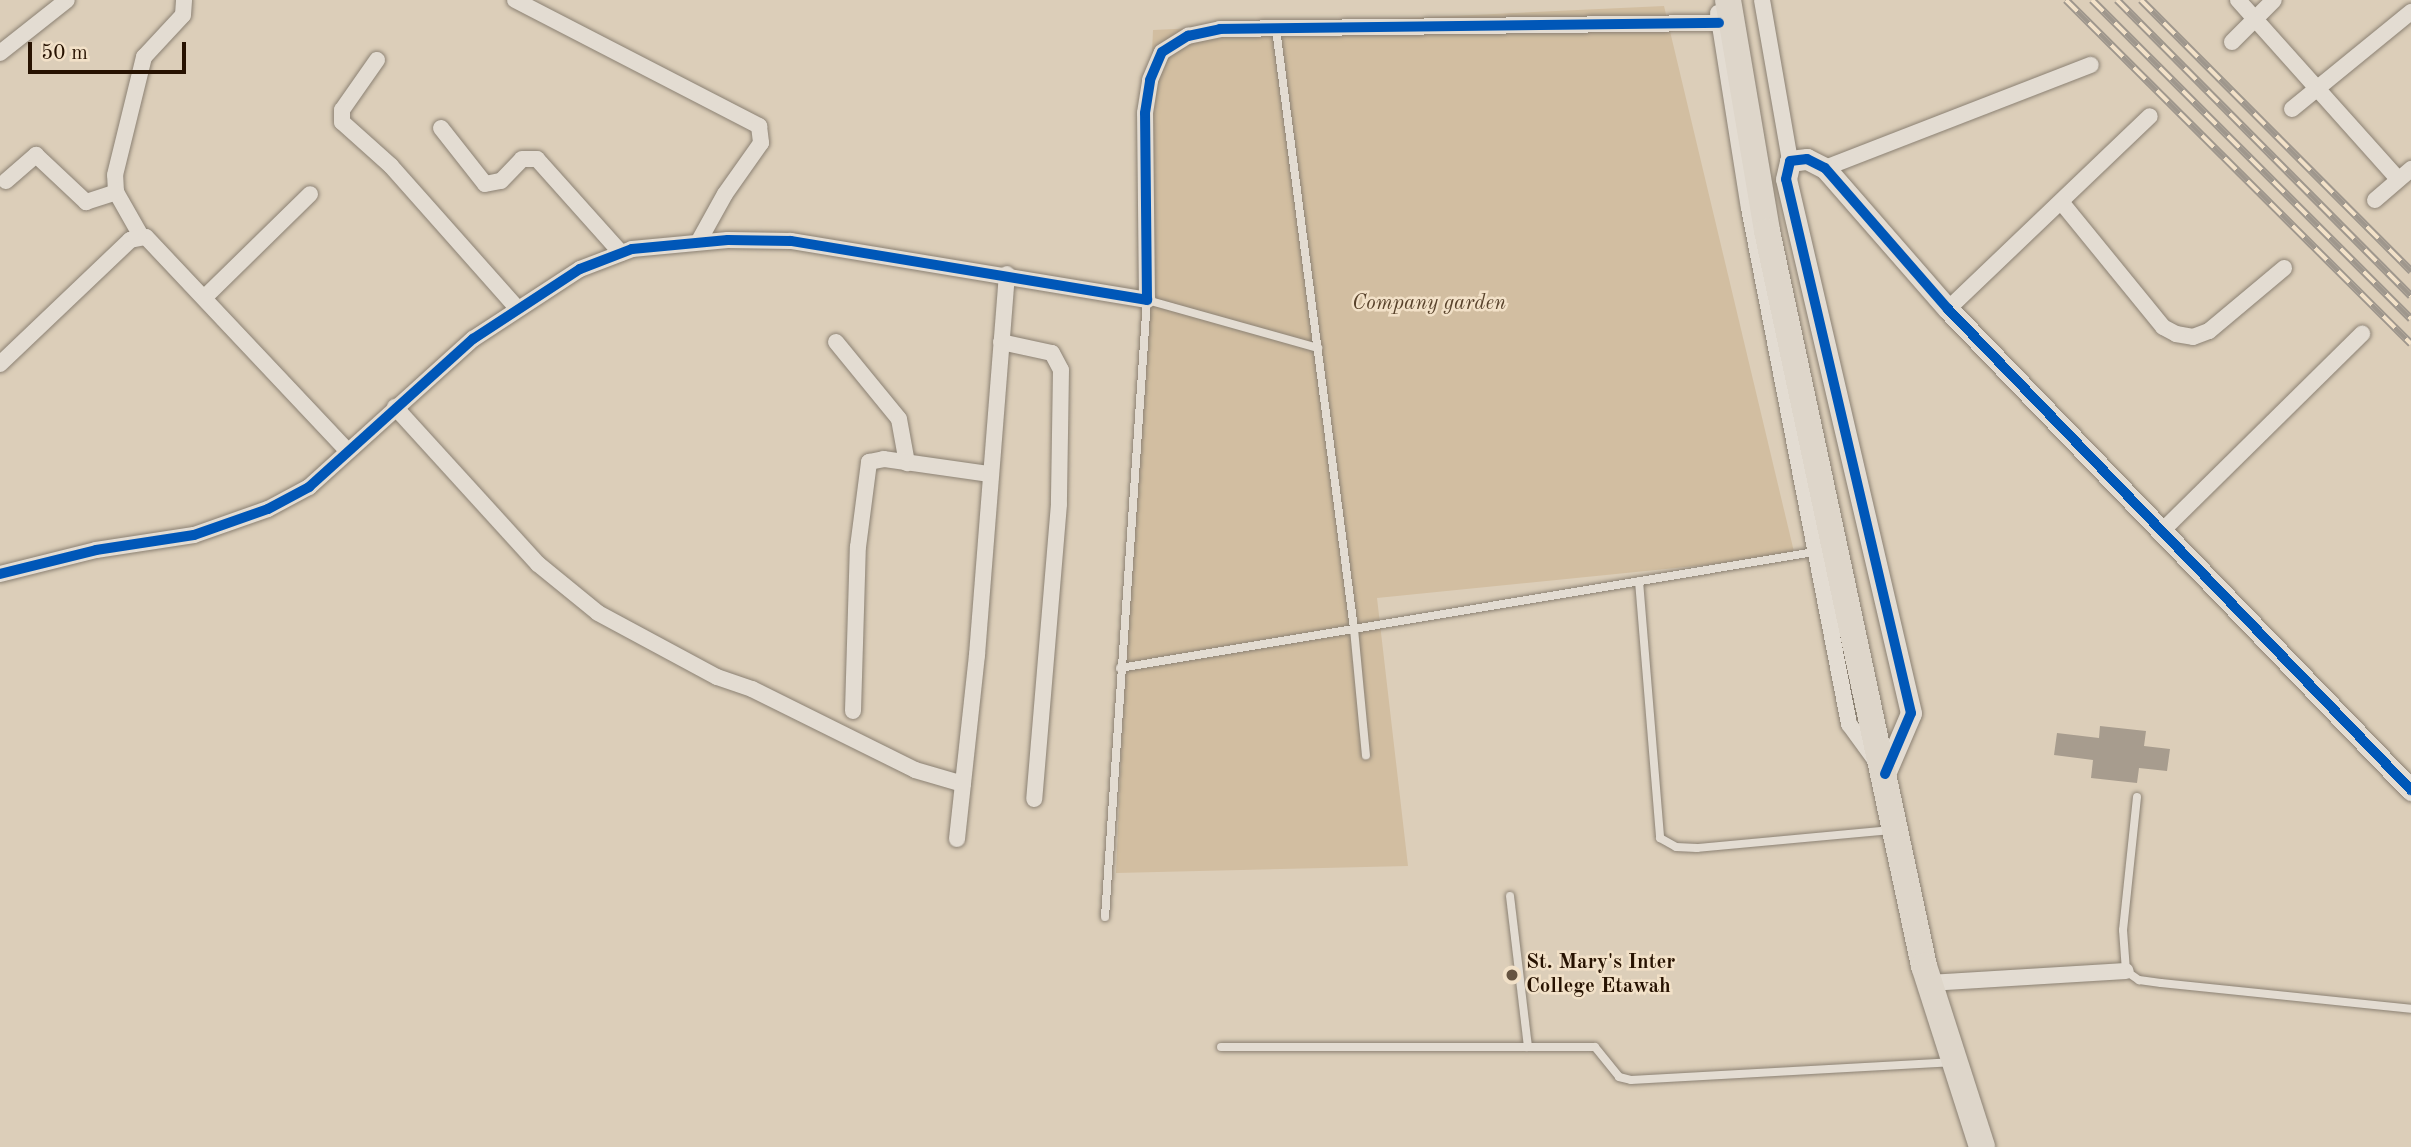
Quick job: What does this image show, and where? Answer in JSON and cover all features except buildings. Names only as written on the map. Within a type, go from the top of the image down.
[{"type":"main road","points":[[1723,11],[1767,231],[1929,983],[1982,1147]]},
{"type":"street","points":[[0,53],[67,0]]},
{"type":"street","points":[[184,0],[183,15],[150,46],[139,72],[115,175],[116,192],[141,236],[152,241],[348,451]]},
{"type":"street","points":[[515,0],[759,126],[761,143],[725,194],[699,241]]},
{"type":"street","points":[[1717,0],[1723,11],[1814,552],[1849,724],[1885,774]]},
{"type":"street","points":[[1762,0],[1790,162],[1787,179],[1911,713],[1885,774]]},
{"type":"street","points":[[2238,0],[2317,89],[2405,174],[2375,200]]},
{"type":"street","points":[[2232,42],[2254,17],[2274,0]]},
{"type":"street","points":[[0,574],[231,524],[309,486],[473,339],[580,269],[621,253],[699,241],[791,241],[1007,274],[1147,300],[1145,113],[1150,80],[1162,52],[1188,36],[1220,29],[1723,11]]},
{"type":"street","points":[[2292,109],[2411,12]]},
{"type":"street","points":[[377,60],[342,110],[342,122],[391,166],[517,308]]},
{"type":"street","points":[[1825,168],[2091,65]]},
{"type":"street","points":[[1948,309],[2062,203],[2150,116]]},
{"type":"street","points":[[441,128],[485,184],[501,181],[522,159],[537,159],[621,253]]},
{"type":"street","points":[[6,181],[36,155],[86,202],[116,192]]},
{"type":"street","points":[[1790,162],[1807,159],[1825,168],[1948,309],[2160,533],[2411,790]]},
{"type":"street","points":[[205,297],[310,194]]},
{"type":"street","points":[[2062,203],[2163,327],[2175,334],[2193,338],[2209,331],[2284,268]]},
{"type":"street","points":[[0,364],[115,254],[141,236]]},
{"type":"street","points":[[957,839],[1007,274]]},
{"type":"street","points":[[2160,533],[2362,334]]},
{"type":"street","points":[[836,342],[899,418],[908,463]]},
{"type":"street","points":[[1001,342],[1052,353],[1061,370],[1059,503],[1034,799]]},
{"type":"street","points":[[395,407],[538,564],[598,612],[717,677],[752,690],[915,769],[963,784]]},
{"type":"street","points":[[853,711],[858,547],[867,467],[873,460],[989,474]]},
{"type":"street","points":[[1929,983],[2126,971]]},
{"type":"lane","points":[[1276,29],[1354,629],[1366,755]]},
{"type":"lane","points":[[1105,917],[1147,300],[1318,348]]},
{"type":"lane","points":[[1120,668],[1814,552]]},
{"type":"lane","points":[[1639,582],[1661,838],[1676,847],[1697,848],[1897,830]]},
{"type":"lane","points":[[2137,797],[2123,930],[2126,971],[2138,980],[2411,1009]]},
{"type":"lane","points":[[1510,896],[1528,1047]]},
{"type":"lane","points":[[1221,1047],[1595,1047],[1619,1077],[1631,1080],[1953,1062]]},
{"type":"green space","name":"Company garden","points":[[1664,6],[1795,556],[1377,598],[1408,866],[1116,873],[1153,30]]},
{"type":"railway","points":[[2066,0],[2411,344]]},
{"type":"railway","points":[[2092,0],[2411,319]]},
{"type":"railway","points":[[2117,0],[2411,296]]},
{"type":"railway","points":[[2141,0],[2411,271]]},
{"type":"cycle path","points":[[0,574],[96,550],[194,535],[268,509],[309,487],[473,339],[580,269],[632,249],[728,240],[791,241],[1147,300],[1145,113],[1150,80],[1162,52],[1188,36],[1220,29],[1719,23]]},
{"type":"cycle path","points":[[1885,774],[1911,713],[1786,179],[1790,161],[1807,159],[1825,168],[1948,309],[2411,790]]},
{"type":"place","name":"St. Mary's Inter College Etawah","points":[[1512,975]]}]
